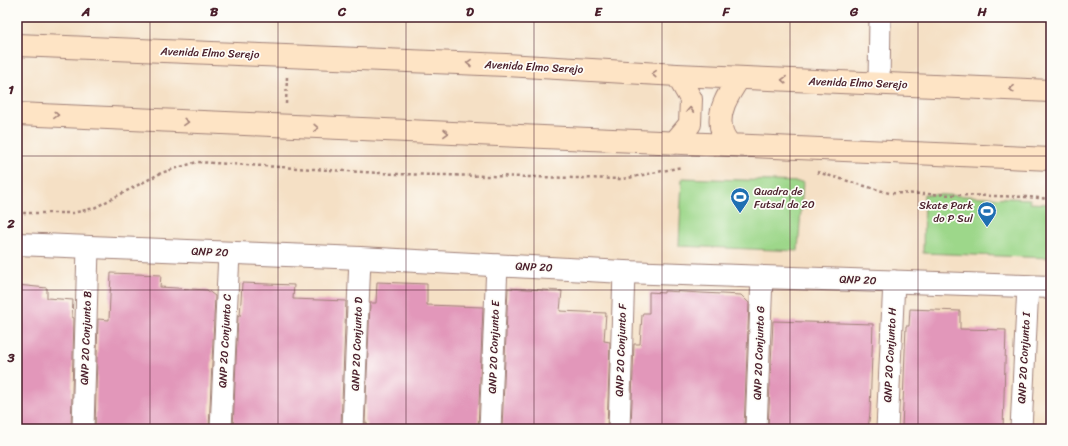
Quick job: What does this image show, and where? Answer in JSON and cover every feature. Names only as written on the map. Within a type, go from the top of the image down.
[{"type":"main road","name":"Avenida Elmo Serejo","points":[[17,46],[506,65],[739,78],[1051,91]]},
{"type":"main road","points":[[674,143],[690,124],[691,99],[678,75]]},
{"type":"main road","points":[[730,145],[722,131],[721,112],[728,94],[739,78]]},
{"type":"main road","points":[[17,114],[1051,159]]},
{"type":"street","points":[[879,84],[880,17]]},
{"type":"street","name":"QNP 20","points":[[17,244],[360,258],[624,272],[1051,287]]},
{"type":"street","name":"QNP 20 Conjunto B","points":[[83,429],[88,248]]},
{"type":"street","name":"QNP 20 Conjunto C","points":[[221,429],[229,253]]},
{"type":"street","name":"QNP 20 Conjunto D","points":[[353,429],[360,258]]},
{"type":"street","name":"QNP 20 Conjunto E","points":[[490,429],[497,265]]},
{"type":"street","name":"QNP 20 Conjunto F","points":[[619,429],[624,272]]},
{"type":"street","name":"QNP 20 Conjunto G","points":[[756,429],[762,277]]},
{"type":"street","name":"QNP 20 Conjunto H","points":[[887,429],[894,281]]},
{"type":"street","name":"QNP 20 Conjunto I","points":[[1021,429],[1028,286]]},
{"type":"path","points":[[286,126],[288,56]]},
{"type":"path","points":[[17,213],[72,213],[94,208],[161,173],[197,162],[396,174],[623,179],[683,166]]},
{"type":"path","points":[[815,172],[888,194],[1028,197],[1051,199]]},
{"type":"green space","name":"Quadra de Futsal da 20","points":[[682,178],[803,182],[798,251],[679,246]]},
{"type":"green space","name":"Skate Park do P Sul","points":[[924,194],[1030,199],[1030,203],[1051,204],[1051,258],[923,253]]},
{"type":"building","points":[[111,273],[161,275],[160,287],[207,290],[215,296],[209,429],[95,429],[98,319],[109,320]]},
{"type":"building","points":[[377,282],[427,284],[427,305],[483,307],[478,429],[367,429],[367,422],[365,423],[370,303],[376,303]]},
{"type":"building","points":[[242,283],[294,285],[293,299],[346,301],[341,426],[334,427],[334,429],[233,429],[238,315],[240,317]]},
{"type":"building","points":[[17,285],[47,288],[47,298],[73,300],[72,317],[74,318],[71,429],[17,429]]},
{"type":"building","points":[[508,288],[562,291],[560,311],[606,313],[604,341],[610,342],[607,429],[502,429]]},
{"type":"building","points":[[664,291],[741,295],[749,303],[744,429],[631,429],[634,344],[640,344],[642,315],[643,313],[649,313],[649,292],[664,293]]},
{"type":"building","points":[[910,309],[960,311],[960,329],[1006,330],[1003,429],[902,429],[906,326],[909,326]]},
{"type":"building","points":[[773,321],[873,324],[870,413],[868,429],[768,429]]},
{"type":"place","name":"Quadra de Futsal da 20","points":[[740,214]]},
{"type":"place","name":"Skate Park do P Sul","points":[[987,228]]}]
